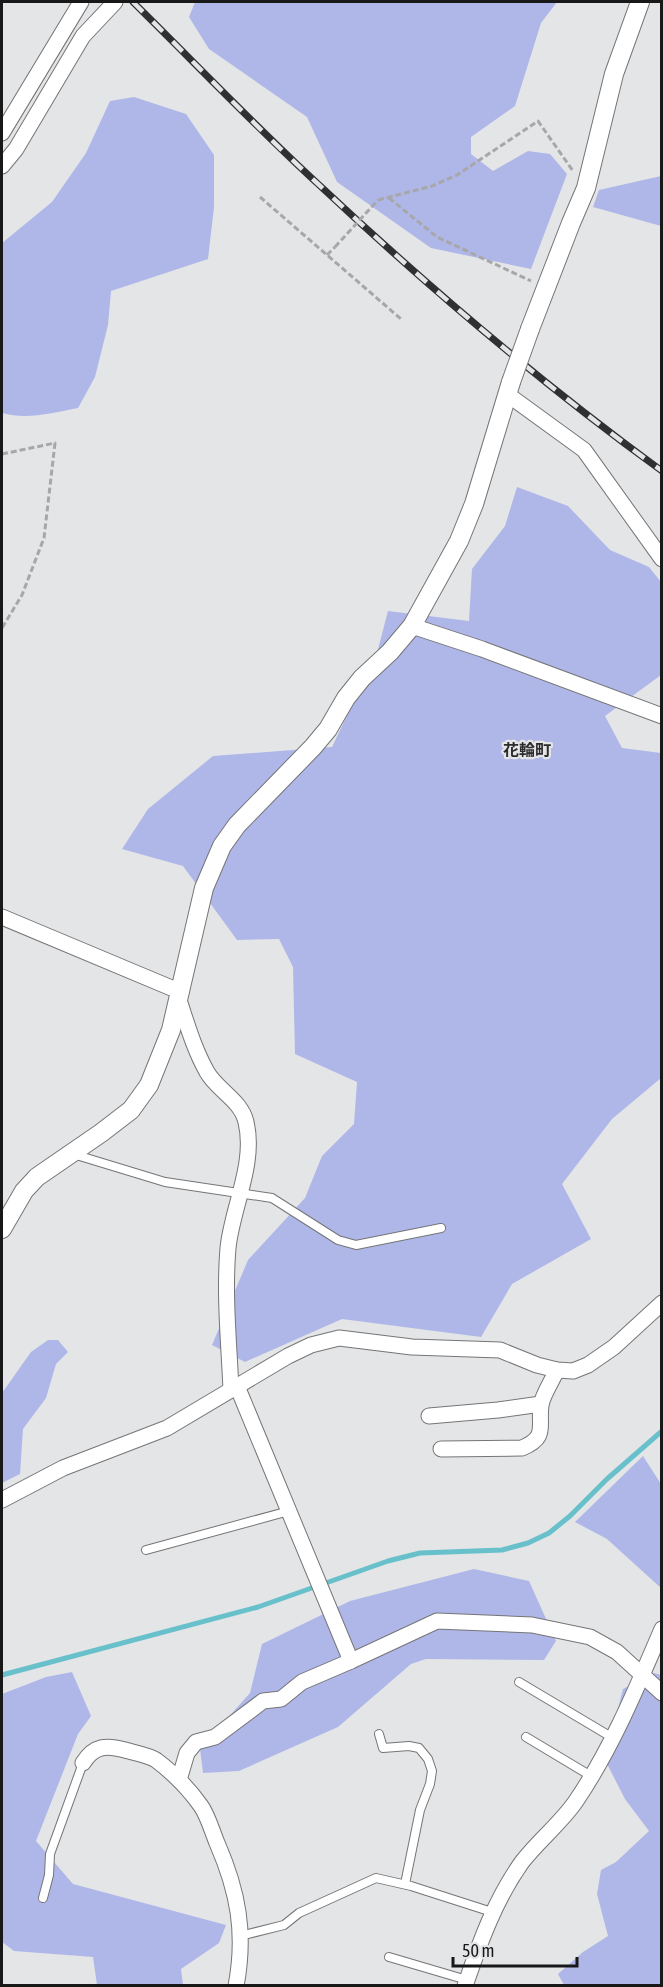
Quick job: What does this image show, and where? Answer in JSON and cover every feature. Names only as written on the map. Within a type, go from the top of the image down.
[{"type":"street","points":[[2,133],[81,2]]},
{"type":"street","points":[[2,166],[16,149],[83,36],[115,2]]},
{"type":"street","points":[[2,1229],[24,1191],[37,1177],[101,1134],[140,1100],[158,1065],[171,1030],[204,888],[222,846],[237,825],[313,747],[328,729],[362,678],[390,652],[412,626],[459,541],[474,504],[509,388],[530,329],[586,188],[614,74],[640,2]]},
{"type":"street","points":[[509,388],[584,450],[662,559]]},
{"type":"street","points":[[412,626],[482,649],[662,716]]},
{"type":"street","points":[[2,917],[180,996]]},
{"type":"street","points":[[180,996],[193,1042],[208,1074],[237,1105],[246,1120],[249,1145],[228,1246],[227,1289],[234,1388],[289,1511],[351,1661]]},
{"type":"street","points":[[2,1500],[63,1468],[167,1428],[311,1345],[339,1338],[412,1347],[500,1350],[537,1365],[573,1371],[588,1365],[614,1347],[662,1303]]},
{"type":"street","points":[[441,1449],[522,1448],[533,1443],[539,1437],[541,1404],[557,1370]]},
{"type":"street","points":[[429,1416],[541,1404]]},
{"type":"street","points":[[179,1780],[187,1753],[196,1742],[215,1737],[263,1701],[281,1699],[302,1682],[436,1621],[532,1625],[590,1637],[617,1652],[662,1693]]},
{"type":"street","points":[[466,1983],[492,1912],[505,1888],[524,1860],[561,1821],[576,1801],[613,1738],[662,1629]]},
{"type":"street","points":[[83,1763],[89,1754],[98,1748],[110,1746],[154,1759],[179,1780],[202,1806],[231,1874],[240,1919],[240,1967],[237,1986]]},
{"type":"lane","points":[[72,1154],[165,1182],[272,1198],[338,1240],[356,1245],[441,1228]]},
{"type":"lane","points":[[146,1550],[289,1511]]},
{"type":"lane","points":[[519,1682],[613,1738]]},
{"type":"lane","points":[[379,1734],[383,1748],[409,1746],[419,1748],[428,1759],[432,1771],[430,1784],[420,1810],[405,1884]]},
{"type":"lane","points":[[526,1737],[591,1776]]},
{"type":"lane","points":[[43,1898],[49,1875],[50,1854],[83,1763]]},
{"type":"lane","points":[[240,1936],[284,1925],[300,1913],[376,1878],[405,1884],[492,1912]]},
{"type":"lane","points":[[389,1957],[466,1983]]},
{"type":"path","points":[[327,255],[378,200],[432,186],[457,175],[538,121],[586,188]]},
{"type":"path","points":[[260,197],[400,319]]},
{"type":"path","points":[[389,198],[437,237],[546,287]]},
{"type":"path","points":[[2,454],[55,443],[44,538],[22,595],[2,628]]},
{"type":"shaded area","points":[[195,2],[557,2],[541,23],[515,106],[471,137],[471,154],[493,171],[528,151],[550,154],[567,174],[531,269],[431,248],[337,182],[307,117],[209,49],[189,17]]},
{"type":"shaded area","points":[[134,97],[186,114],[214,155],[214,207],[208,259],[111,291],[108,325],[95,377],[78,408],[30,416],[2,413],[2,243],[52,202],[86,153],[110,101]]},
{"type":"shaded area","points":[[661,176],[661,226],[593,207],[599,190]]},
{"type":"shaded area","points":[[517,487],[568,506],[610,550],[649,567],[661,582],[661,675],[605,716],[622,748],[661,753],[661,1078],[612,1119],[562,1184],[591,1239],[512,1284],[481,1337],[342,1319],[245,1362],[212,1345],[248,1260],[305,1198],[322,1156],[354,1124],[357,1082],[295,1054],[293,967],[279,939],[237,940],[183,866],[122,849],[148,809],[213,756],[332,747],[377,653],[388,611],[469,621],[472,569],[505,526]]},
{"type":"shaded area","points":[[48,1340],[58,1340],[68,1352],[56,1364],[46,1398],[23,1429],[20,1474],[2,1483],[2,1393],[31,1352]]},
{"type":"shaded area","points":[[643,1456],[661,1484],[661,1588],[607,1539],[575,1522]]},
{"type":"shaded area","points":[[474,1569],[529,1581],[556,1641],[544,1660],[426,1659],[411,1664],[338,1727],[239,1771],[203,1773],[200,1749],[250,1693],[262,1644],[350,1601]]},
{"type":"shaded area","points":[[72,1672],[91,1716],[78,1734],[36,1841],[73,1884],[226,1925],[219,1943],[181,1969],[183,1985],[97,1985],[93,1957],[14,1951],[2,1942],[2,1694],[46,1677]]},
{"type":"shaded area","points":[[654,1673],[661,1675],[661,1985],[564,1985],[558,1974],[583,1952],[608,1936],[597,1894],[601,1870],[616,1862],[649,1831],[625,1799],[605,1760],[623,1689]]},
{"type":"waterway","points":[[2,1675],[258,1607],[388,1561],[420,1553],[502,1550],[528,1543],[549,1533],[570,1516],[607,1479],[662,1431]]},
{"type":"railway","points":[[133,2],[270,139],[400,259],[528,368],[662,471]]},
{"type":"district","name":"花輪町","points":[[527,750]]}]
